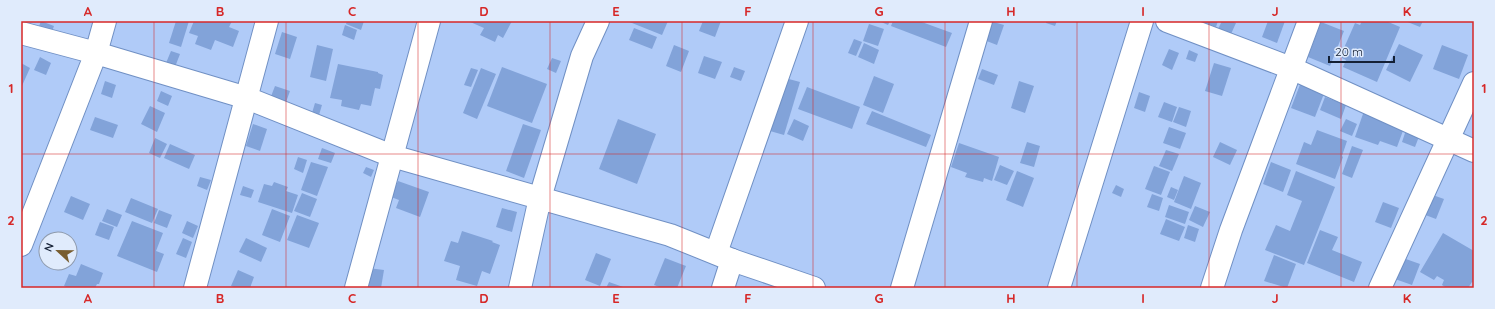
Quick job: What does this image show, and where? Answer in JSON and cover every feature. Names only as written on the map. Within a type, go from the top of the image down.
[{"type":"street","points":[[21,244],[96,53],[104,21]]},
{"type":"street","points":[[195,288],[267,21]]},
{"type":"street","points":[[356,288],[428,21]]},
{"type":"street","points":[[520,288],[540,198],[582,56],[598,21]]},
{"type":"street","points":[[723,288],[724,256],[797,21]]},
{"type":"street","points":[[902,288],[982,21]]},
{"type":"street","points":[[1059,288],[1142,21]]},
{"type":"street","points":[[1167,21],[1291,68],[1474,151]]},
{"type":"street","points":[[1212,288],[1231,230],[1309,21]]},
{"type":"street","points":[[21,33],[96,53],[247,98],[392,156],[670,235],[814,288]]},
{"type":"street","points":[[1380,288],[1474,83]]},
{"type":"building","points":[[41,21],[54,26],[51,34],[38,29]]},
{"type":"building","points":[[176,21],[189,21],[181,47],[169,43]]},
{"type":"building","points":[[194,21],[232,21],[229,27],[239,31],[233,47],[215,40],[211,50],[195,44],[198,36],[189,33]]},
{"type":"building","points":[[347,21],[364,21],[361,30],[346,24]]},
{"type":"building","points":[[468,21],[512,21],[503,38],[498,35],[495,42],[480,35],[484,28]]},
{"type":"building","points":[[627,21],[668,21],[662,35]]},
{"type":"building","points":[[703,21],[721,21],[715,37],[699,31]]},
{"type":"building","points":[[879,21],[890,21],[888,25]]},
{"type":"building","points":[[893,21],[919,21],[952,33],[946,47],[891,26]]},
{"type":"building","points":[[990,21],[1004,25],[997,45],[984,40]]},
{"type":"building","points":[[1046,21],[1057,21],[1055,26],[1046,23]]},
{"type":"building","points":[[1200,21],[1218,21],[1216,27]]},
{"type":"building","points":[[1222,21],[1231,21],[1236,23],[1231,34],[1218,29]]},
{"type":"building","points":[[1268,21],[1285,21],[1277,43],[1262,37]]},
{"type":"building","points":[[1362,21],[1386,21],[1400,27],[1377,82],[1343,67],[1346,60],[1340,57],[1355,23],[1360,25]]},
{"type":"building","points":[[1405,21],[1423,21],[1420,27]]},
{"type":"building","points":[[1321,22],[1344,31],[1330,66],[1308,57]]},
{"type":"building","points":[[869,24],[884,29],[878,46],[863,41]]},
{"type":"building","points":[[345,25],[357,30],[354,40],[342,35]]},
{"type":"building","points":[[634,28],[657,37],[652,49],[629,40]]},
{"type":"building","points":[[282,32],[297,37],[290,59],[275,54]]},
{"type":"building","points":[[854,39],[862,42],[856,56],[848,53]]},
{"type":"building","points":[[864,43],[879,50],[874,64],[858,57]]},
{"type":"building","points":[[1399,44],[1423,55],[1410,82],[1386,70]]},
{"type":"building","points":[[317,45],[333,49],[326,81],[310,77]]},
{"type":"building","points":[[674,45],[689,51],[681,72],[666,66]]},
{"type":"building","points":[[1442,45],[1468,55],[1459,79],[1433,69]]},
{"type":"building","points":[[1169,49],[1179,53],[1172,70],[1162,65]]},
{"type":"building","points":[[1189,50],[1198,54],[1195,62],[1186,59]]},
{"type":"building","points":[[171,51],[180,54],[175,67],[166,63]]},
{"type":"building","points":[[704,56],[722,62],[715,79],[698,73]]},
{"type":"building","points":[[40,57],[51,63],[46,75],[34,70]]},
{"type":"building","points":[[552,58],[561,61],[556,73],[547,69]]},
{"type":"building","points":[[21,63],[30,68],[21,88]]},
{"type":"building","points":[[1214,63],[1231,68],[1222,96],[1205,91]]},
{"type":"building","points":[[338,64],[378,72],[383,75],[380,89],[375,88],[371,106],[361,104],[359,110],[341,106],[342,100],[330,98]]},
{"type":"building","points":[[502,67],[547,84],[532,123],[487,106]]},
{"type":"building","points":[[734,67],[745,71],[741,81],[730,77]]},
{"type":"building","points":[[471,68],[478,70],[471,87],[464,85]]},
{"type":"building","points":[[481,68],[496,74],[477,119],[463,113]]},
{"type":"building","points":[[982,69],[998,75],[994,85],[978,79]]},
{"type":"building","points":[[874,76],[894,84],[883,113],[863,105]]},
{"type":"building","points":[[785,78],[800,82],[784,135],[770,131]]},
{"type":"building","points":[[105,81],[116,85],[112,98],[101,94]]},
{"type":"building","points":[[1019,81],[1034,86],[1025,113],[1011,108]]},
{"type":"building","points":[[1301,82],[1325,91],[1315,117],[1291,108]]},
{"type":"building","points":[[275,86],[290,91],[285,105],[270,99]]},
{"type":"building","points":[[807,87],[860,107],[852,129],[798,109]]},
{"type":"building","points":[[161,91],[172,96],[168,106],[157,101]]},
{"type":"building","points":[[1139,92],[1150,96],[1145,112],[1134,108]]},
{"type":"building","points":[[1325,97],[1346,105],[1341,119],[1320,110]]},
{"type":"building","points":[[1164,102],[1177,107],[1172,122],[1158,117]]},
{"type":"building","points":[[315,103],[322,105],[319,115],[312,113]]},
{"type":"building","points":[[150,106],[165,113],[157,132],[141,124]]},
{"type":"building","points":[[1179,107],[1191,111],[1186,127],[1173,122]]},
{"type":"building","points":[[872,111],[931,135],[926,147],[866,124]]},
{"type":"building","points":[[1364,111],[1404,128],[1397,147],[1380,141],[1378,145],[1355,137]]},
{"type":"building","points":[[95,117],[118,125],[113,138],[90,130]]},
{"type":"building","points":[[618,119],[656,134],[637,184],[599,169]]},
{"type":"building","points":[[794,119],[809,126],[803,141],[787,134]]},
{"type":"building","points":[[1346,119],[1357,124],[1352,136],[1340,131]]},
{"type":"building","points":[[253,124],[267,129],[260,151],[246,146]]},
{"type":"building","points":[[523,124],[541,130],[524,178],[506,171]]},
{"type":"building","points":[[1169,127],[1186,133],[1180,149],[1163,143]]},
{"type":"building","points":[[1317,130],[1347,141],[1335,179],[1296,164],[1304,142],[1311,145]]},
{"type":"building","points":[[1406,130],[1420,134],[1415,147],[1402,142]]},
{"type":"building","points":[[155,138],[167,144],[160,158],[149,153]]},
{"type":"building","points":[[1027,142],[1040,146],[1034,167],[1020,163]]},
{"type":"building","points":[[1220,142],[1237,150],[1230,165],[1213,157]]},
{"type":"building","points":[[959,143],[999,157],[992,181],[984,178],[983,182],[965,177],[967,173],[951,167]]},
{"type":"building","points":[[170,144],[195,155],[189,169],[164,158]]},
{"type":"building","points":[[1352,146],[1363,150],[1352,178],[1342,174]]},
{"type":"building","points":[[322,148],[335,153],[331,163],[318,159]]},
{"type":"building","points":[[1166,150],[1179,154],[1172,171],[1159,166]]},
{"type":"building","points":[[298,157],[307,160],[303,173],[294,169]]},
{"type":"building","points":[[311,162],[328,167],[317,196],[301,190]]},
{"type":"building","points":[[1271,162],[1291,170],[1283,192],[1263,184]]},
{"type":"building","points":[[1000,165],[1014,171],[1007,185],[994,180]]},
{"type":"building","points":[[1154,166],[1170,172],[1161,195],[1145,189]]},
{"type":"building","points":[[366,167],[374,170],[371,177],[363,173]]},
{"type":"building","points":[[1017,171],[1034,178],[1023,207],[1006,200]]},
{"type":"building","points":[[1296,171],[1335,187],[1304,265],[1265,250],[1276,225],[1290,231],[1302,201],[1287,195]]},
{"type":"building","points":[[1184,176],[1201,183],[1191,209],[1174,202]]},
{"type":"building","points":[[200,177],[211,180],[207,190],[197,186]]},
{"type":"building","points":[[398,181],[429,192],[420,217],[396,208],[399,200],[391,197]]},
{"type":"building","points":[[274,182],[288,187],[286,191],[298,195],[292,213],[258,202],[264,184],[272,186]]},
{"type":"building","points":[[1116,185],[1124,189],[1121,197],[1112,193]]},
{"type":"building","points":[[243,186],[254,190],[251,198],[240,195]]},
{"type":"building","points":[[1171,187],[1178,190],[1174,200],[1167,197]]},
{"type":"building","points":[[302,193],[317,199],[310,217],[294,211]]},
{"type":"building","points":[[1427,193],[1444,199],[1436,219],[1420,213]]},
{"type":"building","points":[[1152,194],[1163,198],[1159,211],[1147,207]]},
{"type":"building","points":[[71,196],[90,204],[83,220],[64,212]]},
{"type":"building","points":[[131,198],[158,209],[152,223],[125,212]]},
{"type":"building","points":[[1383,202],[1399,208],[1391,228],[1375,222]]},
{"type":"building","points":[[1169,205],[1189,212],[1185,224],[1165,217]]},
{"type":"building","points":[[1195,206],[1210,212],[1203,227],[1189,220]]},
{"type":"building","points":[[502,208],[517,212],[512,232],[496,227]]},
{"type":"building","points":[[107,209],[122,215],[117,227],[102,221]]},
{"type":"building","points":[[272,209],[290,216],[280,242],[262,235]]},
{"type":"building","points":[[159,210],[172,215],[167,228],[154,223]]},
{"type":"building","points":[[297,215],[319,223],[309,248],[287,240]]},
{"type":"building","points":[[1166,219],[1185,227],[1179,241],[1160,234]]},
{"type":"building","points":[[132,221],[163,233],[156,251],[164,254],[157,272],[117,256]]},
{"type":"building","points":[[187,221],[198,226],[193,238],[182,233]]},
{"type":"building","points":[[100,222],[114,227],[109,240],[95,235]]},
{"type":"building","points":[[1188,225],[1199,229],[1195,242],[1184,238]]},
{"type":"building","points":[[1320,230],[1338,237],[1332,250],[1362,262],[1354,282],[1307,263]]},
{"type":"building","points":[[462,231],[493,241],[492,242],[500,245],[490,274],[482,271],[477,286],[456,280],[460,266],[444,261],[451,241],[458,243]]},
{"type":"building","points":[[1443,233],[1474,251],[1474,283],[1472,282],[1468,288],[1447,288],[1442,285],[1444,280],[1437,276],[1434,280],[1420,272]]},
{"type":"building","points":[[183,238],[192,242],[186,258],[176,254]]},
{"type":"building","points":[[246,238],[267,248],[261,262],[239,252]]},
{"type":"building","points":[[596,253],[611,259],[600,286],[585,280]]},
{"type":"building","points":[[1274,255],[1296,264],[1287,288],[1264,281]]},
{"type":"building","points":[[665,258],[686,266],[677,288],[662,288],[654,285]]},
{"type":"building","points":[[1403,258],[1420,264],[1412,285],[1395,279]]},
{"type":"building","points":[[81,264],[103,273],[99,284],[97,284],[95,288],[69,288],[64,286],[69,274],[76,276]]},
{"type":"building","points":[[368,268],[384,270],[381,288],[364,288]]},
{"type":"building","points":[[238,270],[254,277],[250,288],[237,288],[231,286]]},
{"type":"building","points":[[609,282],[626,288],[606,288]]}]
